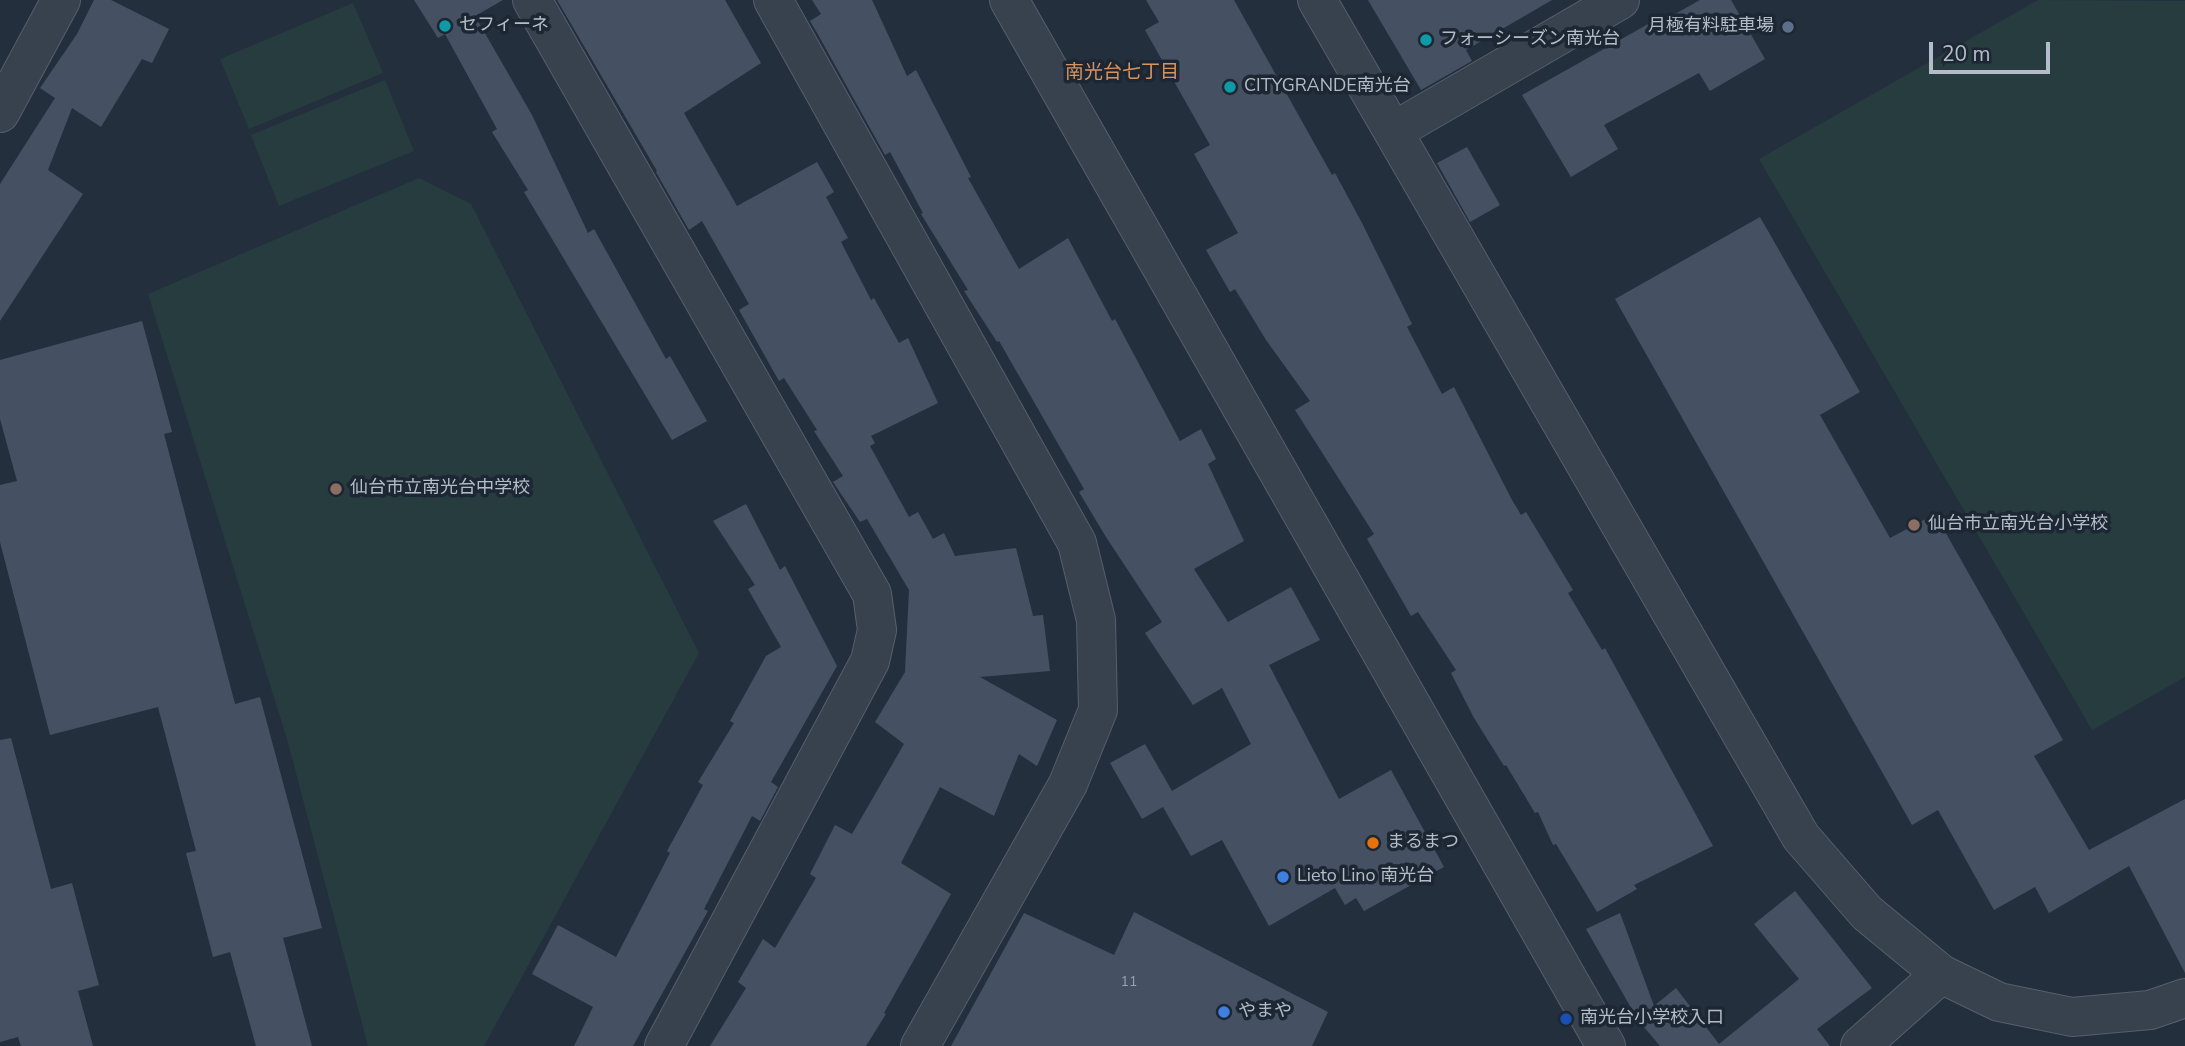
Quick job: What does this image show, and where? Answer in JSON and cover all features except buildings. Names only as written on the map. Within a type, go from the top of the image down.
[{"type":"street","points":[[0,113],[61,0]]},
{"type":"street","points":[[532,0],[872,594],[877,630],[870,660],[664,1046]]},
{"type":"street","points":[[773,0],[1077,543],[1096,620],[1098,710],[1068,784],[920,1046]]},
{"type":"street","points":[[1009,0],[1606,1046]]},
{"type":"street","points":[[1317,0],[1801,837],[1867,913],[1941,974],[1999,1003],[2072,1017],[2150,1010],[2185,998]]},
{"type":"street","points":[[1394,131],[1620,0]]},
{"type":"street","points":[[1860,1046],[1941,974]]},
{"type":"green space","points":[[2038,0],[2185,1],[2185,677],[2092,730],[1759,159]]},
{"type":"green space","points":[[353,3],[383,73],[249,129],[220,59]]},
{"type":"green space","points":[[385,80],[414,151],[279,206],[251,135]]},
{"type":"green space","points":[[419,178],[471,204],[699,653],[484,1046],[368,1046],[287,739],[148,294]]},
{"type":"place","name":"セフィーネ","points":[[445,26]]},
{"type":"place","name":"月極有料駐車場","points":[[1788,27]]},
{"type":"place","name":"フォーシーズン南光台","points":[[1426,40]]},
{"type":"place","name":"CITYGRANDE南光台","points":[[1230,87]]},
{"type":"place","name":"仙台市立南光台中学校","points":[[336,489]]},
{"type":"place","name":"仙台市立南光台小学校","points":[[1914,525]]},
{"type":"place","name":"まるまつ","points":[[1373,843]]},
{"type":"place","name":"Lieto Lino 南光台","points":[[1283,877]]},
{"type":"place","name":"やまや","points":[[1224,1012]]},
{"type":"place","name":"南光台小学校入口","points":[[1566,1019]]},
{"type":"district","name":"南光台七丁目","points":[[1122,73]]}]
